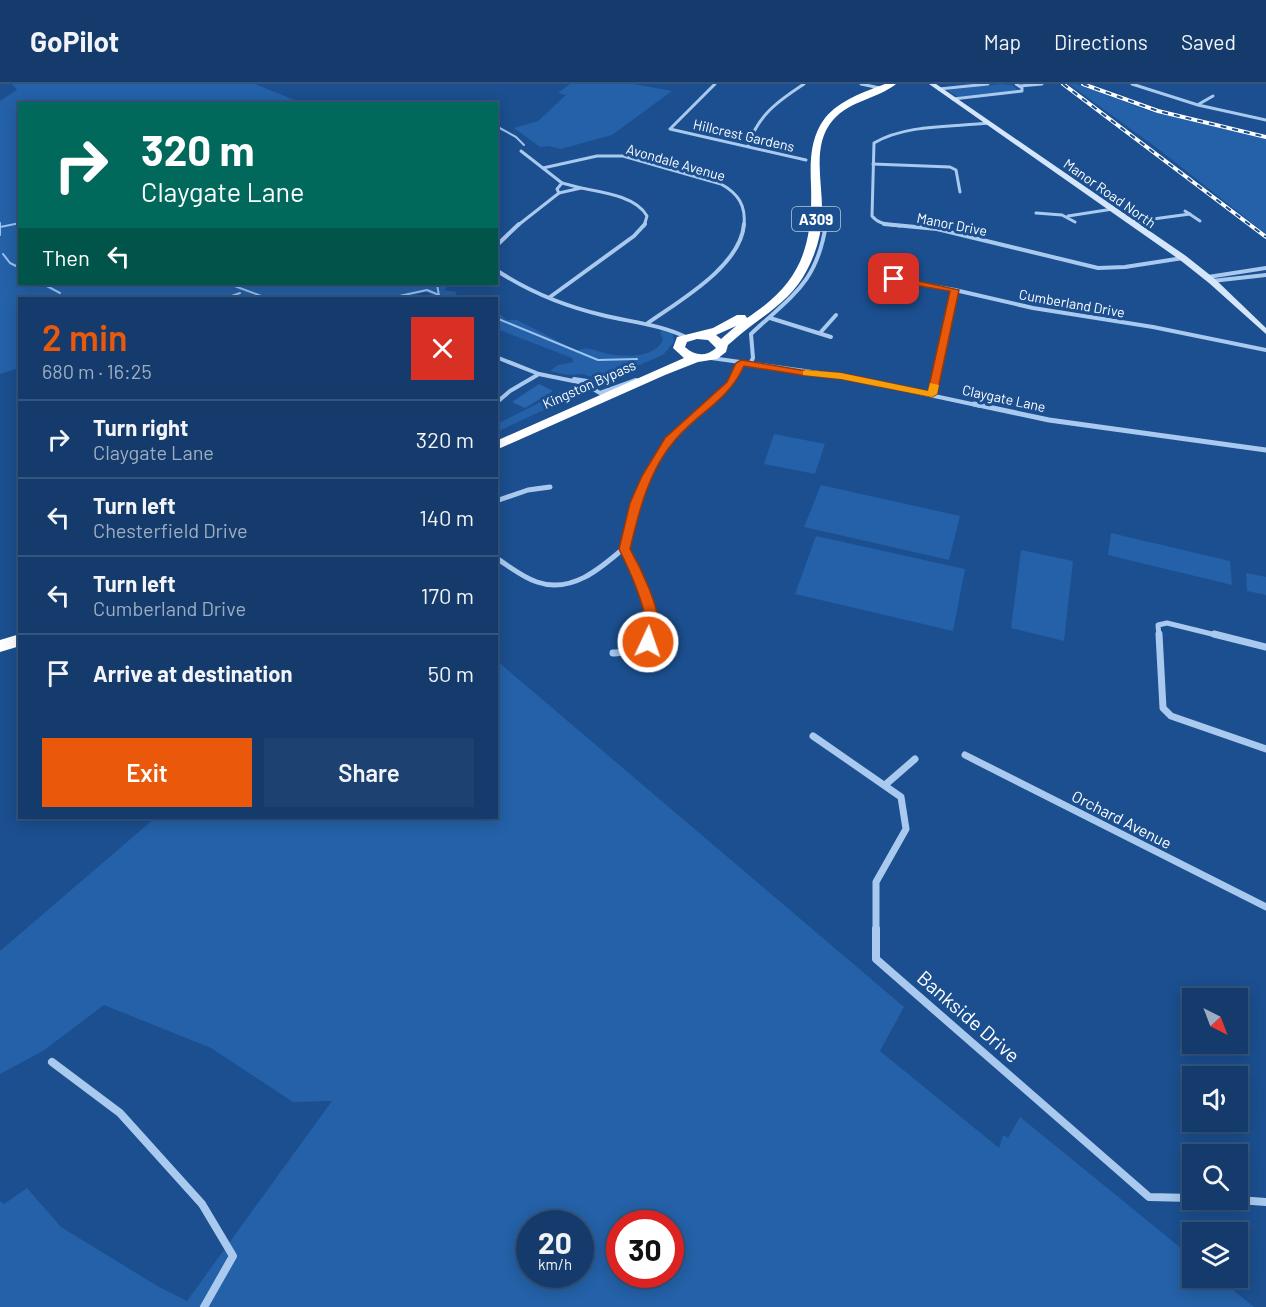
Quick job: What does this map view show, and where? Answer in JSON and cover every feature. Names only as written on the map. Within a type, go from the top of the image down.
[{"type":"highway","name":"A309","points":[[702,335],[717,331],[752,311],[773,294],[796,266],[803,248],[805,234],[808,144],[818,122],[836,104],[872,85],[892,84]]},
{"type":"highway","name":"A309","points":[[722,347],[732,334],[774,303],[803,269],[814,235],[815,154],[821,131],[829,117],[872,85]]},
{"type":"highway","points":[[702,358],[687,356],[682,343],[702,335],[716,339],[722,347]]},
{"type":"highway","name":"Kingston Bypass","points":[[498,435],[666,358],[682,343]]},
{"type":"highway","name":"Kingston Bypass","points":[[498,445],[648,377],[717,355],[722,347]]},
{"type":"highway","points":[[0,636],[18,630]]},
{"type":"highway","points":[[0,646],[18,641]]},
{"type":"street","points":[[706,84],[715,85]]},
{"type":"street","points":[[748,146],[754,127],[770,106],[804,84]]},
{"type":"street","name":"Manor Road North","points":[[932,84],[1183,258],[1210,279],[1266,332]]},
{"type":"street","points":[[939,89],[988,84]]},
{"type":"street","points":[[1018,85],[1042,84]]},
{"type":"street","points":[[1132,84],[1198,105],[1266,120]]},
{"type":"street","name":"Hillcrest Gardens","points":[[715,85],[670,129],[806,160]]},
{"type":"street","points":[[953,99],[1023,90],[1018,85]]},
{"type":"street","points":[[1198,105],[1214,96]]},
{"type":"street","name":"Manor Drive","points":[[989,123],[885,136],[874,143],[872,216],[876,221],[884,224],[937,229],[1098,268],[1125,267],[1183,258]]},
{"type":"street","points":[[521,151],[562,183],[639,206],[646,212],[646,223],[634,236],[550,297]]},
{"type":"street","name":"Avondale Avenue","points":[[543,168],[597,156],[623,156],[721,184],[742,201],[746,220],[743,232],[727,260],[702,284],[648,323]]},
{"type":"street","points":[[873,164],[950,168],[956,170],[960,192]]},
{"type":"street","points":[[559,193],[557,189],[562,183]]},
{"type":"street","points":[[498,244],[506,234],[559,193],[581,188]]},
{"type":"street","points":[[1036,213],[1068,216],[1113,209]]},
{"type":"street","points":[[1185,210],[1200,221]]},
{"type":"street","points":[[1131,222],[1190,214]]},
{"type":"street","points":[[1068,216],[1075,222]]},
{"type":"street","points":[[750,364],[753,358],[751,334],[786,304],[811,276],[823,248],[827,221]]},
{"type":"street","points":[[1210,279],[1266,268]]},
{"type":"street","points":[[498,271],[515,283],[598,315],[648,323],[682,343]]},
{"type":"street","points":[[1210,279],[1266,275]]},
{"type":"street","name":"Cumberland Drive","points":[[874,276],[955,290],[1033,308],[1153,327],[1266,350]]},
{"type":"street","points":[[932,394],[955,290]]},
{"type":"street","points":[[820,333],[836,315]]},
{"type":"street","points":[[770,318],[831,337]]},
{"type":"street","points":[[498,559],[535,581],[548,585],[569,584],[590,576],[624,549],[636,503],[647,476],[671,438],[731,383],[739,362],[722,347]]},
{"type":"street","points":[[498,358],[539,374],[600,387]]},
{"type":"street","name":"Claygate Lane","points":[[702,358],[841,376],[1080,425],[1266,450]]},
{"type":"street","points":[[498,401],[510,391],[539,374]]},
{"type":"street","points":[[562,380],[581,378],[600,387],[603,393],[648,377]]},
{"type":"street","points":[[498,500],[528,490],[550,487]]},
{"type":"street","points":[[613,653],[629,655],[638,651],[648,642],[652,629],[649,610],[633,563],[624,549]]},
{"type":"street","points":[[1266,647],[1167,622],[1158,625],[1162,708],[1171,716],[1266,749]]},
{"type":"street","name":"Bankside Drive","points":[[813,736],[901,797],[906,829],[876,882],[876,959],[1149,1197],[1182,1198]]},
{"type":"street","name":"Orchard Avenue","points":[[965,755],[1266,907]]},
{"type":"street","points":[[885,785],[915,759]]},
{"type":"street","points":[[52,1062],[120,1113],[202,1204],[233,1256],[204,1307]]},
{"type":"street","points":[[1248,1201],[1266,1202]]},
{"type":"shaded area","points":[[12,84],[255,84],[300,102],[18,102],[18,285],[450,285],[444,290],[457,292],[454,297],[436,297],[426,292],[407,297],[18,297],[18,368],[0,374],[0,101],[17,90]]},
{"type":"shaded area","points":[[570,84],[634,84],[672,91],[612,135],[561,149],[540,147],[514,128],[538,121],[566,95],[558,93]]},
{"type":"shaded area","points":[[1001,84],[1012,85],[1018,90],[958,97],[947,90]]},
{"type":"shaded area","points":[[1069,84],[1077,84],[1149,111],[1266,139],[1266,234],[1157,148]]},
{"type":"shaded area","points":[[498,314],[506,320],[517,320],[577,351],[589,349],[623,356],[639,355],[659,346],[663,340],[660,332],[663,330],[673,333],[674,342],[663,355],[609,378],[599,379],[582,374],[568,375],[550,371],[558,365],[573,362],[572,358],[498,329]]},
{"type":"shaded area","points":[[574,385],[584,389],[582,392],[498,432],[498,423]]},
{"type":"shaded area","points":[[774,434],[825,444],[815,474],[764,464]]},
{"type":"shaded area","points":[[821,485],[960,516],[949,560],[804,527]]},
{"type":"shaded area","points":[[1111,533],[1230,561],[1232,585],[1108,555]]},
{"type":"shaded area","points":[[816,536],[965,569],[953,631],[795,594]]},
{"type":"shaded area","points":[[1021,550],[1073,561],[1064,641],[1011,628]]},
{"type":"shaded area","points":[[1246,573],[1266,577],[1266,595],[1247,591]]},
{"type":"shaded area","points":[[498,662],[904,1007],[880,1051],[999,1148],[1003,1135],[1008,1138],[1020,1117],[1182,1249],[1182,1288],[1230,1288],[1254,1307],[0,1307],[0,1201],[4,1204],[27,1188],[61,1227],[159,1287],[187,1301],[332,1101],[293,1102],[211,1048],[104,1005],[43,1051],[0,1074],[0,951],[154,819],[498,819]]},
{"type":"building","points":[[539,384],[553,391],[525,408],[512,402]]},
{"type":"waterway","points":[[498,127],[516,137],[524,145]]},
{"type":"waterway","points":[[0,227],[18,223]]},
{"type":"waterway","points":[[0,227],[0,235]]},
{"type":"waterway","points":[[3,254],[10,263],[18,267]]},
{"type":"waterway","points":[[45,285],[60,293]]},
{"type":"waterway","points":[[232,285],[264,297]]},
{"type":"waterway","points":[[437,285],[439,295]]},
{"type":"waterway","points":[[395,297],[427,290],[439,295]]},
{"type":"waterway","points":[[229,297],[240,293]]},
{"type":"waterway","points":[[439,295],[445,297]]},
{"type":"waterway","points":[[498,319],[598,360],[637,359]]},
{"type":"railway","points":[[1063,84],[1266,237]]},
{"type":"railway","points":[[1083,84],[1158,111],[1266,137]]},
{"type":"slow traffic","points":[[806,373],[830,374],[932,394],[934,385]]},
{"type":"route","points":[[648,642],[652,629],[649,610],[633,563],[624,549],[636,503],[647,476],[671,438],[724,391],[736,376],[741,363],[830,374],[932,394],[955,290],[894,279]]}]
